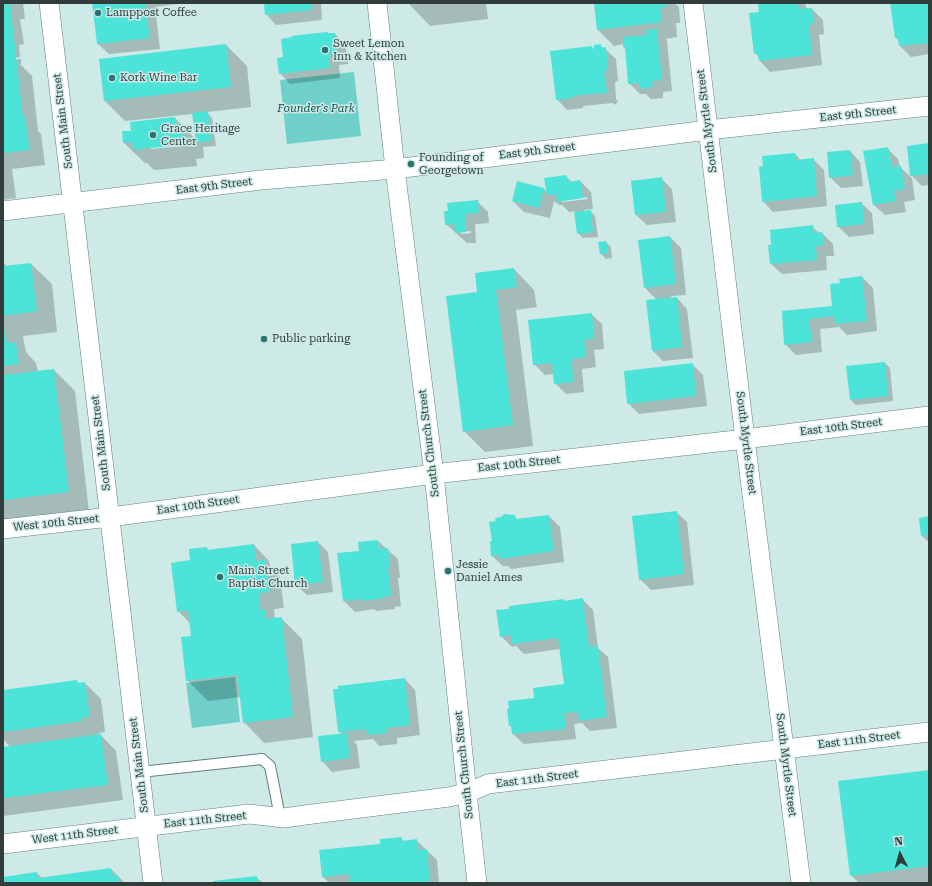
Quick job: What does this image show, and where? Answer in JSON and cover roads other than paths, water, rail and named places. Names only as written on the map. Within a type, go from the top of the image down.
[{"type":"street","name":"South Main Street","points":[[49,3],[153,883]]},
{"type":"street","name":"South Church Street","points":[[377,3],[434,474],[477,883]]},
{"type":"street","name":"South Myrtle Street","points":[[693,3],[745,439],[801,883]]},
{"type":"street","name":"East 9th Street","points":[[3,211],[261,180],[396,168],[708,130],[929,106]]},
{"type":"street","name":"East 10th Street","points":[[110,517],[434,474],[745,439],[929,416]]},
{"type":"street","name":"West 10th Street","points":[[3,529],[110,517]]},
{"type":"street","name":"East 11th Street","points":[[146,826],[249,814],[280,817],[305,815],[449,797],[467,793],[488,784],[929,732]]},
{"type":"street","name":"West 11th Street","points":[[3,844],[146,826]]},
{"type":"lane","points":[[140,772],[262,759],[270,766],[280,817]]},
{"type":"place","name":"Lamppost Coffee","points":[[98,13]]},
{"type":"place","name":"Sweet Lemon Inn & Kitchen","points":[[325,50]]},
{"type":"place","name":"Kork Wine Bar","points":[[112,78]]},
{"type":"place","name":"Grace Heritage Center","points":[[153,135]]},
{"type":"place","name":"Founding of Georgetown","points":[[411,164]]},
{"type":"place","name":"Public parking","points":[[264,339]]},
{"type":"place","name":"Jessie Daniel Ames","points":[[448,571]]},
{"type":"place","name":"Main Street Baptist Church","points":[[220,577]]},
{"type":"park label","name":"Founder's Park","points":[[316,109]]}]
